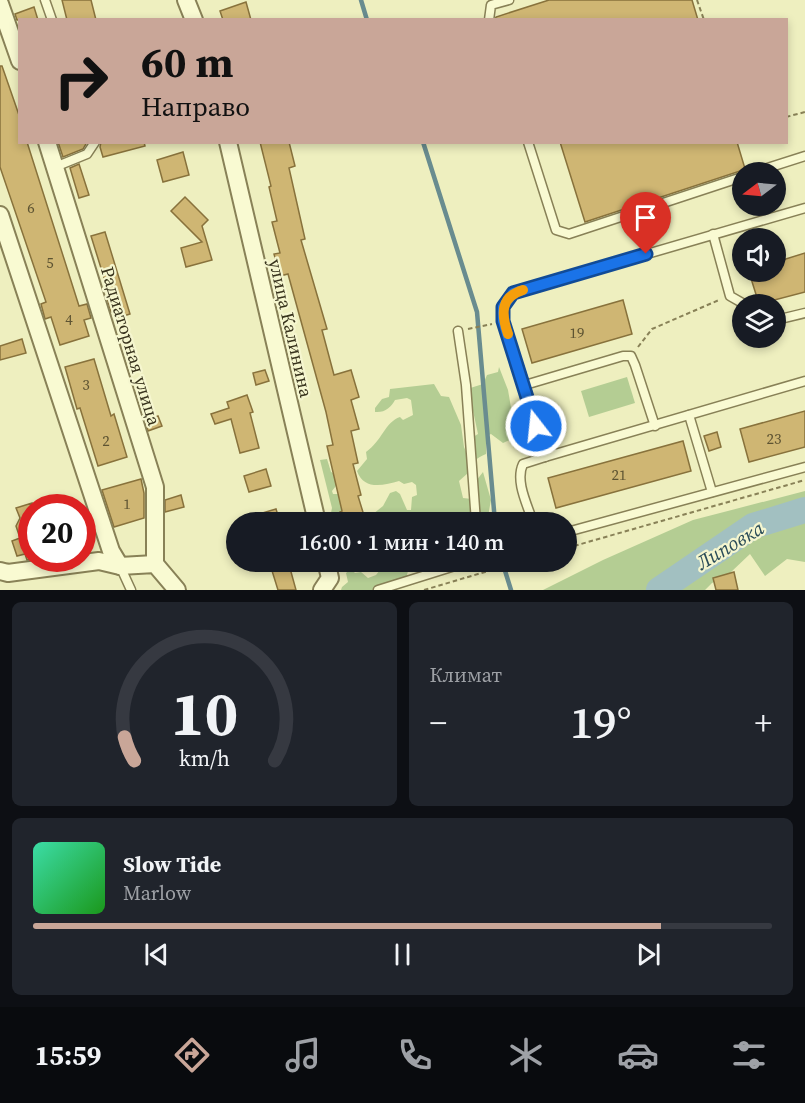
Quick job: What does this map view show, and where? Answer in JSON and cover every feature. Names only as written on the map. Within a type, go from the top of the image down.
[{"type":"street","points":[[186,0],[193,18]]},
{"type":"street","points":[[0,4],[18,56]]},
{"type":"street","name":"Радиаторная улица","points":[[48,144],[154,487],[155,564]]},
{"type":"street","name":"улица Калинина","points":[[228,144],[315,512]]},
{"type":"street","points":[[0,215],[111,551],[120,566]]},
{"type":"street","points":[[0,571],[8,573],[99,561],[120,566],[155,564],[177,590]]},
{"type":"street","points":[[322,590],[330,578],[329,572]]},
{"type":"lane","points":[[45,0],[51,18]]},
{"type":"lane","points":[[489,18],[491,5],[509,0]]},
{"type":"lane","points":[[55,167],[87,154],[94,144]]},
{"type":"lane","points":[[529,144],[556,230],[569,234],[732,180]]},
{"type":"lane","points":[[786,162],[805,156]]},
{"type":"lane","points":[[545,457],[525,386],[503,321],[503,307],[513,293],[805,208]]},
{"type":"lane","points":[[713,234],[730,296]]},
{"type":"lane","points":[[786,318],[805,313]]},
{"type":"lane","points":[[458,331],[466,385],[475,512]]},
{"type":"lane","points":[[525,386],[623,356],[631,356],[655,426]]},
{"type":"lane","points":[[530,512],[520,479],[523,464],[805,381]]},
{"type":"lane","points":[[689,415],[712,492]]},
{"type":"lane","points":[[577,529],[805,467]]},
{"type":"lane","points":[[120,566],[131,590]]},
{"type":"lane","points":[[378,590],[436,572]]},
{"type":"path","points":[[697,0],[703,18]]},
{"type":"path","points":[[788,116],[805,112]]},
{"type":"path","points":[[631,356],[652,329],[730,296]]},
{"type":"path","points":[[458,331],[503,321]]},
{"type":"path","points":[[577,545],[805,480]]},
{"type":"path","points":[[424,590],[485,572]]},
{"type":"green space","points":[[499,367],[508,390],[516,437],[503,443],[491,434],[486,436],[486,454],[474,461],[468,473],[459,481],[463,498],[472,499],[478,485],[476,481],[483,472],[491,500],[489,512],[376,512],[383,506],[390,493],[396,491],[400,494],[407,510],[411,510],[412,497],[417,495],[416,485],[412,482],[369,484],[364,482],[357,471],[367,459],[366,452],[395,419],[400,417],[403,420],[413,415],[411,400],[407,398],[395,400],[382,412],[375,412],[375,408],[382,399],[389,397],[390,389],[434,384],[441,396],[449,397],[461,425],[467,454],[473,437],[478,434],[470,397],[464,390],[483,384],[487,375],[498,372]]},
{"type":"green space","points":[[627,377],[635,403],[589,417],[581,391]]},
{"type":"green space","points":[[327,459],[331,472],[337,475],[339,482],[332,491],[333,494],[341,494],[343,512],[331,512],[320,460]]},
{"type":"green space","points":[[805,491],[805,562],[787,559],[765,576],[750,554],[730,573],[712,583],[705,590],[543,590],[603,560],[693,520]]},
{"type":"green space","points":[[347,572],[361,572],[368,578],[378,572],[408,572],[406,579],[383,590],[341,590],[348,582]]},
{"type":"green space","points":[[420,572],[437,572],[427,577]]},
{"type":"building","points":[[62,0],[91,0],[96,18],[66,18]]},
{"type":"building","points":[[549,0],[692,0],[697,18],[496,18]]},
{"type":"building","points":[[246,2],[250,18],[222,18],[220,11]]},
{"type":"building","points":[[34,7],[37,18],[18,18],[17,20],[15,14]]},
{"type":"building","points":[[0,66],[2,66],[18,112],[18,144],[28,144],[79,306],[87,304],[91,318],[84,320],[89,336],[60,345],[51,317],[45,319],[41,304],[46,302],[0,167]]},
{"type":"building","points":[[59,144],[86,144],[83,149],[63,157]]},
{"type":"building","points":[[101,144],[144,144],[145,146],[103,157]]},
{"type":"building","points":[[260,144],[290,144],[295,166],[289,168],[305,239],[301,240],[327,329],[322,330],[334,375],[351,370],[359,397],[351,400],[359,429],[351,431],[358,463],[353,464],[363,512],[340,512],[342,511],[327,446],[333,445],[326,412],[288,274],[280,276],[274,254],[280,253],[272,222],[277,221],[269,187],[271,186]]},
{"type":"building","points":[[561,144],[738,144],[743,162],[732,162],[732,174],[585,222]]},
{"type":"building","points":[[183,152],[189,175],[163,182],[157,160]]},
{"type":"building","points":[[79,164],[89,195],[79,198],[70,168]]},
{"type":"building","points":[[185,197],[208,220],[202,226],[212,260],[186,267],[181,248],[202,242],[171,211]]},
{"type":"building","points":[[105,232],[130,314],[117,318],[115,311],[111,312],[107,298],[110,297],[91,236]]},
{"type":"building","points":[[805,253],[805,292],[786,297],[786,294],[756,294],[752,282],[786,282],[786,259]]},
{"type":"building","points":[[623,300],[632,334],[532,363],[522,329]]},
{"type":"building","points":[[22,339],[26,353],[0,360],[0,346]]},
{"type":"building","points":[[94,359],[111,416],[114,414],[127,457],[98,466],[80,408],[77,409],[65,367]]},
{"type":"building","points":[[265,370],[269,381],[256,385],[253,373]]},
{"type":"building","points":[[247,395],[253,412],[250,413],[259,448],[240,453],[231,419],[215,424],[211,414],[229,408],[227,402]]},
{"type":"building","points":[[805,411],[805,447],[749,462],[740,429]]},
{"type":"building","points":[[158,416],[162,426],[148,431],[145,421]]},
{"type":"building","points":[[717,432],[721,447],[709,451],[704,436]]},
{"type":"building","points":[[683,441],[691,471],[556,508],[548,478]]},
{"type":"building","points":[[266,469],[271,486],[249,492],[244,476]]},
{"type":"building","points":[[141,479],[144,493],[144,518],[114,527],[102,490]]},
{"type":"building","points":[[181,495],[184,507],[165,512],[165,500]]},
{"type":"building","points":[[18,539],[18,556],[17,556],[12,541]]},
{"type":"building","points":[[272,572],[291,572],[296,590],[278,590]]},
{"type":"building","points":[[734,572],[738,590],[716,590],[713,578]]},
{"type":"waterway","points":[[361,0],[366,18]]},
{"type":"waterway","points":[[424,144],[477,312],[494,512]]},
{"type":"waterway","name":"Липовка","points":[[659,590],[753,526],[805,510]]},
{"type":"waterway","points":[[505,572],[511,590]]},
{"type":"slow traffic","points":[[508,334],[503,321],[503,307],[513,293],[523,290]]},
{"type":"route","points":[[536,426],[503,321],[503,307],[513,293],[646,254]]}]
